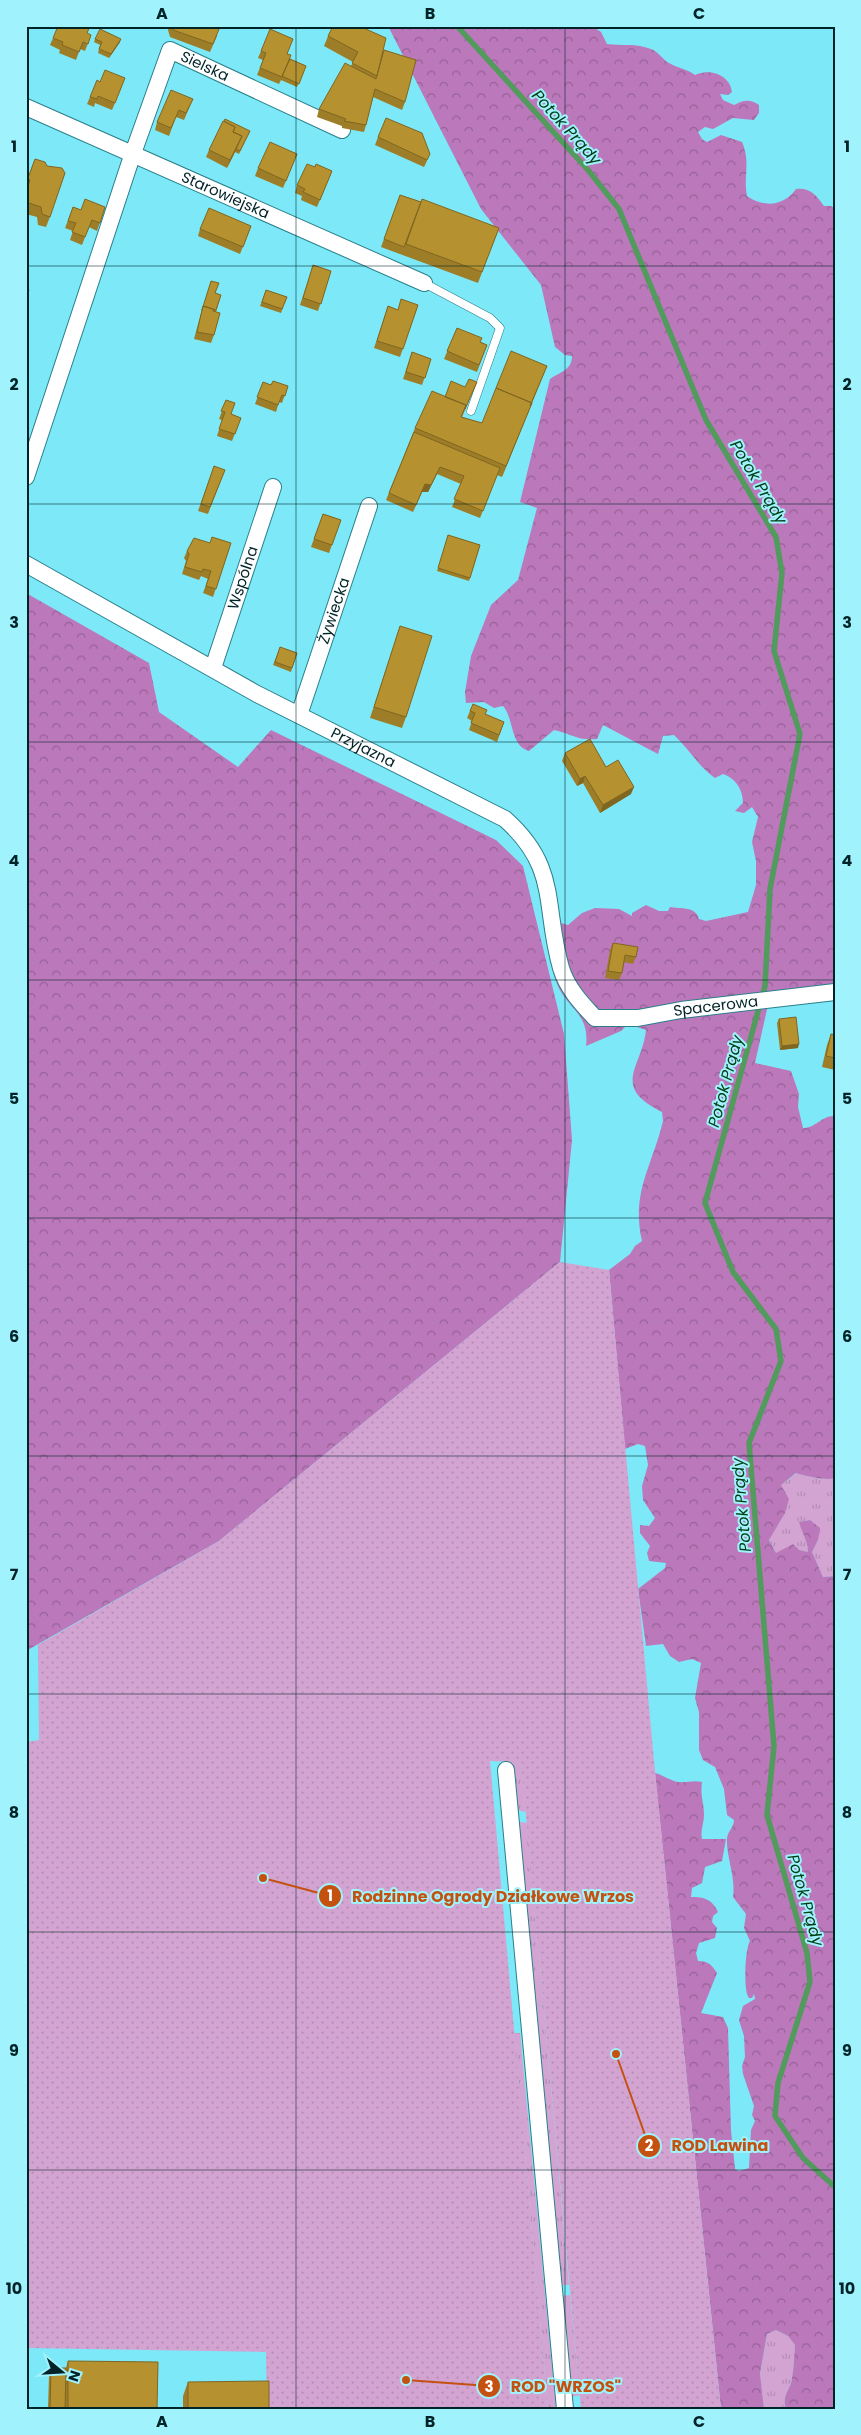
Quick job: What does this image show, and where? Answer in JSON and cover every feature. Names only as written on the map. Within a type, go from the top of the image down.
[{"type":"street","name":"Sielska","points":[[132,156],[170,50],[342,130]]},
{"type":"street","name":"Starowiejska","points":[[26,107],[132,156],[424,283]]},
{"type":"street","points":[[26,477],[132,156]]},
{"type":"street","name":"Wspólna","points":[[213,668],[273,487]]},
{"type":"street","name":"Żywiecka","points":[[299,715],[369,506]]},
{"type":"street","name":"Przyjazna","points":[[26,564],[299,715],[505,819],[523,835],[536,856],[548,884],[555,938],[562,970],[576,998],[595,1018]]},
{"type":"street","name":"Spacerowa","points":[[595,1018],[638,1018],[681,1010],[835,992]]},
{"type":"street","points":[[506,1770],[565,2409]]},
{"type":"lane","points":[[424,283],[490,318],[500,328],[471,411]]},
{"type":"green space","points":[[388,26],[592,26],[601,32],[607,44],[645,47],[656,52],[669,63],[695,75],[707,72],[718,74],[727,81],[732,92],[728,95],[720,94],[723,100],[734,105],[744,101],[753,102],[759,105],[759,113],[754,120],[733,118],[713,129],[705,127],[698,132],[702,139],[707,142],[721,135],[742,142],[746,156],[747,196],[767,204],[786,199],[796,189],[805,189],[813,193],[824,206],[831,206],[835,209],[835,991],[768,1005],[755,1063],[791,1071],[799,1094],[798,1107],[803,1128],[812,1126],[826,1117],[835,1116],[835,1478],[822,1479],[796,1473],[781,1485],[789,1499],[785,1513],[769,1540],[776,1553],[793,1544],[799,1550],[808,1552],[799,1522],[810,1520],[820,1528],[818,1540],[812,1552],[823,1577],[835,1576],[835,2409],[786,2409],[785,2396],[791,2382],[795,2345],[788,2336],[776,2330],[767,2334],[760,2374],[764,2409],[721,2409],[655,1773],[678,1782],[702,1782],[701,1792],[704,1815],[702,1839],[726,1839],[722,1861],[705,1867],[702,1883],[692,1888],[691,1897],[707,1900],[713,1904],[718,1912],[713,1916],[712,1922],[717,1928],[715,1938],[699,1943],[696,1953],[698,1961],[709,1964],[717,1973],[701,2013],[723,2017],[728,2028],[731,2131],[735,2169],[739,2171],[749,2168],[751,2130],[755,2121],[752,2115],[754,2106],[743,2074],[742,2066],[745,2057],[744,2036],[739,2020],[743,2006],[755,1999],[754,1994],[752,1998],[749,1998],[747,1994],[745,1979],[750,1941],[744,1928],[746,1914],[733,1897],[734,1890],[727,1838],[734,1820],[727,1815],[724,1789],[715,1767],[703,1760],[699,1750],[699,1712],[695,1698],[701,1663],[692,1659],[679,1662],[670,1656],[663,1644],[646,1646],[638,1589],[665,1568],[666,1563],[649,1561],[647,1553],[650,1546],[640,1533],[640,1525],[649,1526],[655,1518],[643,1500],[642,1486],[648,1465],[645,1446],[638,1444],[625,1449],[609,1270],[630,1254],[635,1246],[642,1241],[639,1224],[641,1194],[663,1121],[662,1112],[646,1103],[637,1094],[633,1085],[633,1075],[646,1030],[628,1024],[621,1031],[586,1046],[585,1026],[577,1012],[561,992],[555,978],[546,925],[558,918],[561,923],[568,925],[582,913],[595,908],[619,909],[632,916],[632,913],[646,905],[659,911],[668,911],[670,907],[683,908],[695,912],[699,919],[706,921],[748,912],[756,885],[756,861],[752,842],[758,817],[752,807],[744,813],[735,811],[743,803],[742,793],[738,785],[731,778],[723,774],[715,778],[709,774],[674,735],[663,736],[658,754],[603,725],[597,739],[580,738],[554,730],[529,751],[518,744],[509,717],[503,706],[494,708],[484,702],[466,703],[465,692],[471,656],[491,605],[518,580],[537,508],[520,502],[550,379],[568,368],[572,356],[565,355],[555,347],[541,285],[481,209]]},
{"type":"green space","points":[[26,593],[149,663],[159,712],[238,767],[271,730],[496,840],[523,866],[564,1034],[572,1140],[560,1262],[219,1541],[26,1651]]},
{"type":"green space","points":[[560,1262],[609,1270],[654,1761],[721,2409],[581,2409],[521,1762],[490,1761],[548,2409],[267,2409],[266,2352],[26,2348],[26,1742],[39,1740],[38,1645],[219,1541]]},
{"type":"green space","points":[[797,1473],[822,1479],[835,1478],[835,1576],[823,1577],[812,1552],[818,1540],[810,1520],[800,1522],[808,1552],[799,1550],[776,1553],[769,1539],[785,1513],[781,1485]]},
{"type":"green space","points":[[508,1760],[521,1761],[526,1810],[524,1812],[515,1809]]},
{"type":"green space","points":[[514,1821],[527,1823],[569,2285],[559,2285]]},
{"type":"green space","points":[[514,2033],[520,2033],[556,2409],[548,2409]]},
{"type":"green space","points":[[570,2295],[580,2395],[571,2397],[561,2296]]},
{"type":"green space","points":[[776,2330],[788,2336],[795,2345],[793,2374],[785,2396],[786,2409],[764,2409],[760,2375],[767,2334]]},
{"type":"building","points":[[58,26],[90,26],[87,33],[91,35],[88,44],[83,42],[79,52],[62,45],[63,42],[53,38]]},
{"type":"building","points":[[172,26],[213,26],[219,29],[213,44],[173,30]]},
{"type":"building","points":[[333,26],[359,26],[386,38],[377,76],[352,63],[358,52],[328,36]]},
{"type":"building","points":[[100,29],[121,39],[111,54],[99,49],[102,42],[95,39]]},
{"type":"building","points":[[270,29],[293,39],[287,54],[291,55],[282,77],[260,68],[266,53],[261,51]]},
{"type":"building","points":[[384,50],[416,60],[405,102],[375,89],[366,125],[344,121],[346,119],[319,109],[345,63],[376,79]]},
{"type":"building","points":[[290,59],[306,66],[299,84],[282,76]]},
{"type":"building","points":[[105,70],[125,78],[115,103],[98,96],[97,99],[90,97],[97,80],[100,82]]},
{"type":"building","points":[[171,90],[193,99],[186,113],[179,110],[171,128],[157,122]]},
{"type":"building","points":[[386,118],[422,133],[430,154],[427,160],[378,137]]},
{"type":"building","points":[[225,119],[250,131],[240,151],[236,149],[242,136],[233,132],[235,127],[224,121]]},
{"type":"building","points":[[223,121],[235,127],[233,132],[242,136],[230,160],[209,150]]},
{"type":"building","points":[[270,142],[297,154],[286,181],[258,168]]},
{"type":"building","points":[[35,159],[45,162],[47,166],[62,168],[65,173],[50,217],[42,214],[41,207],[26,202],[26,186],[28,186],[30,180],[28,178]]},
{"type":"building","points":[[307,164],[315,167],[316,164],[332,171],[320,200],[303,192],[305,189],[297,185]]},
{"type":"building","points":[[400,195],[421,202],[404,247],[384,239]]},
{"type":"building","points":[[85,199],[105,207],[100,223],[92,220],[85,237],[72,232],[76,223],[68,221],[73,207],[81,210]]},
{"type":"building","points":[[422,199],[499,228],[482,272],[406,244]]},
{"type":"building","points":[[209,208],[251,226],[243,247],[200,229]]},
{"type":"building","points":[[313,265],[331,271],[321,304],[303,298]]},
{"type":"building","points":[[211,281],[219,283],[215,293],[221,295],[216,310],[203,306]]},
{"type":"building","points":[[266,290],[287,297],[282,309],[262,302]]},
{"type":"building","points":[[401,299],[418,305],[403,349],[377,341],[388,306],[398,310]]},
{"type":"building","points":[[203,306],[220,313],[214,335],[197,332]]},
{"type":"building","points":[[457,328],[482,338],[480,342],[487,345],[479,365],[447,351]]},
{"type":"building","points":[[511,351],[547,366],[531,403],[496,388]]},
{"type":"building","points":[[412,352],[431,359],[425,378],[406,372]]},
{"type":"building","points":[[469,379],[477,382],[465,409],[466,405],[445,397],[451,381],[465,387]]},
{"type":"building","points":[[273,381],[288,386],[285,396],[282,395],[278,405],[257,397],[263,382],[271,385]]},
{"type":"building","points":[[496,388],[532,403],[506,466],[415,428],[432,391],[466,405],[461,417],[482,423]]},
{"type":"building","points":[[226,400],[235,403],[231,414],[241,418],[235,434],[219,429],[225,412],[221,411]]},
{"type":"building","points":[[414,432],[500,468],[483,511],[454,499],[464,476],[440,467],[431,485],[425,484],[416,505],[389,493]]},
{"type":"building","points":[[214,466],[225,470],[210,507],[201,504]]},
{"type":"building","points":[[323,514],[341,520],[332,545],[314,539]]},
{"type":"building","points":[[448,535],[480,545],[470,578],[438,568]]},
{"type":"building","points":[[212,537],[231,543],[216,589],[206,586],[211,571],[203,569],[202,572],[185,567],[189,554],[187,551],[194,538],[210,543]]},
{"type":"building","points":[[400,626],[432,636],[406,717],[374,707]]},
{"type":"building","points":[[280,647],[297,653],[292,668],[275,662]]},
{"type":"building","points":[[473,704],[487,710],[485,714],[504,722],[499,735],[471,723],[475,713],[470,711]]},
{"type":"building","points":[[590,739],[606,767],[618,760],[634,787],[603,805],[585,776],[580,779],[565,753]]},
{"type":"building","points":[[613,943],[638,947],[636,957],[625,955],[622,973],[608,971]]},
{"type":"building","points":[[796,1017],[799,1044],[782,1046],[779,1019]]},
{"type":"building","points":[[831,1034],[835,1035],[835,1058],[826,1056]]},
{"type":"building","points":[[68,2361],[158,2362],[157,2409],[68,2409]]},
{"type":"building","points":[[51,2368],[66,2368],[65,2409],[50,2409]]},
{"type":"building","points":[[269,2381],[269,2409],[188,2409],[188,2382]]},
{"type":"waterway","name":"Potok Prądy","points":[[457,26],[588,170],[619,209],[706,420],[776,537],[782,573],[774,651],[800,734],[770,889],[765,986],[705,1203],[733,1272],[776,1329],[781,1361],[749,1443],[774,1746],[767,1815],[807,1953],[810,1982],[778,2083],[775,2116],[803,2158],[835,2187]]},
{"type":"place","name":"Rodzinne Ogrody Działkowe Wrzos","points":[[263,1878]]},
{"type":"place","name":"ROD Lawina","points":[[616,2054]]},
{"type":"place","name":"ROD \"WRZOS\"","points":[[406,2380]]}]
